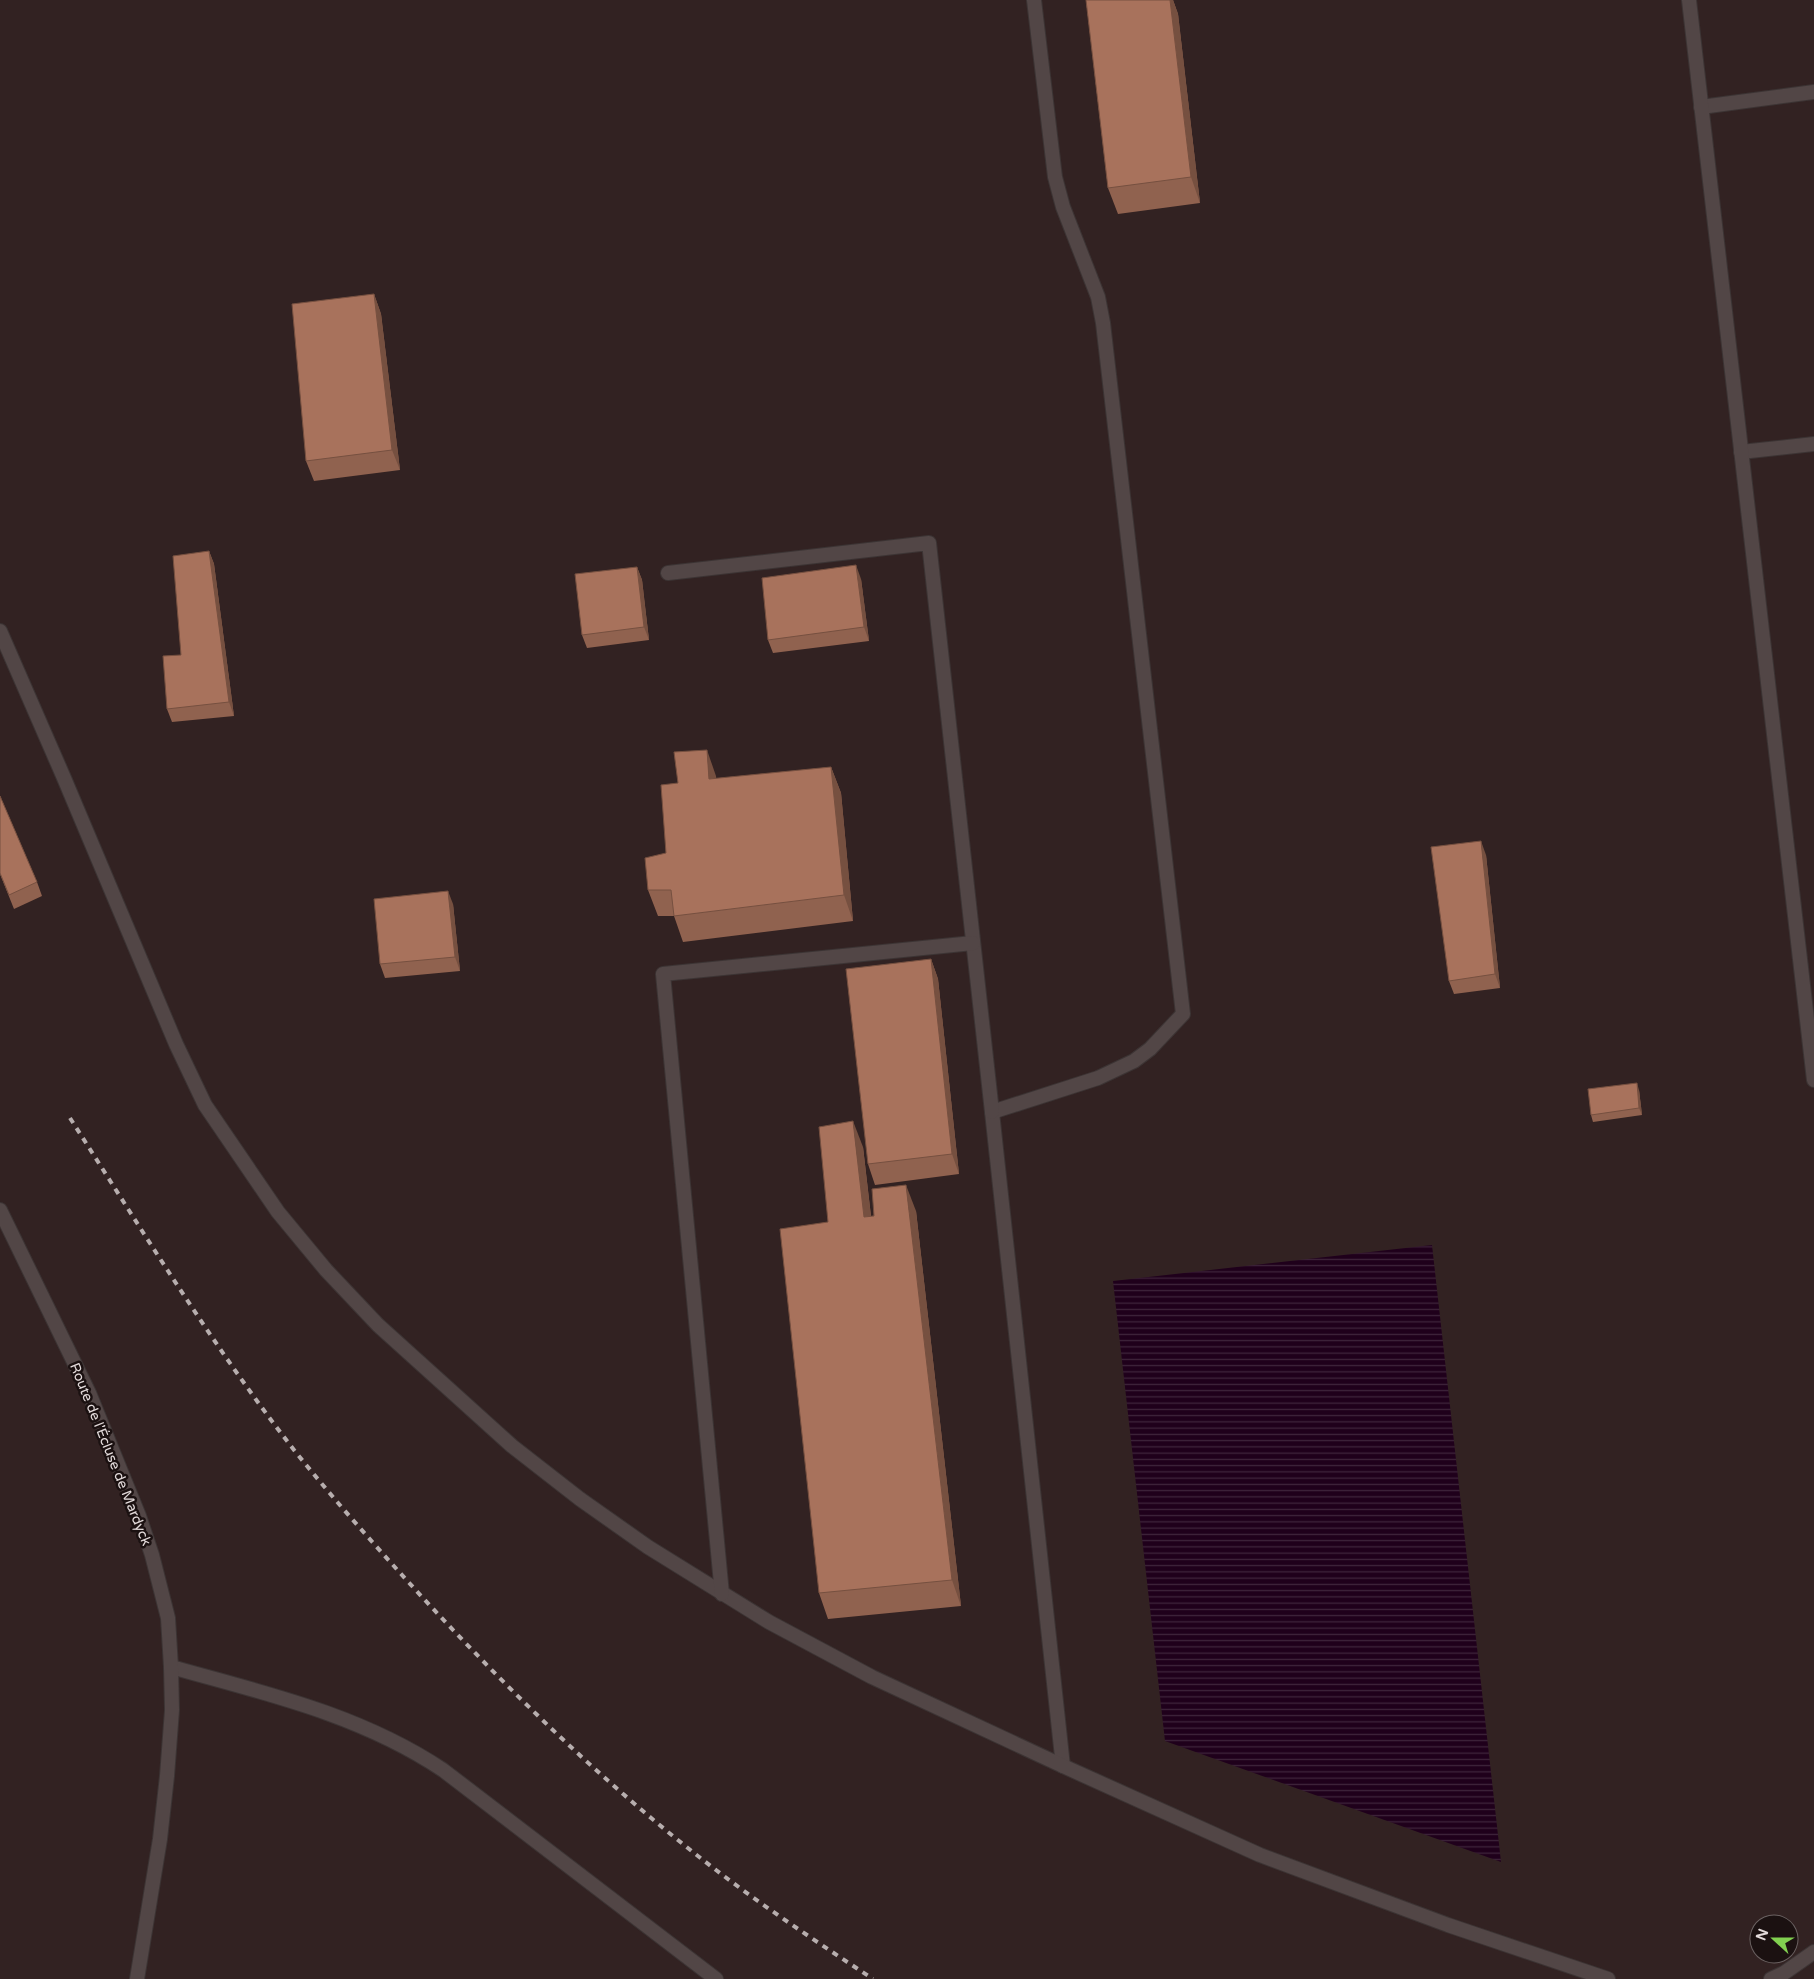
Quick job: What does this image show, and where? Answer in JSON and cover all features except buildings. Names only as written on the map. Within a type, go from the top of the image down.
[{"type":"street","points":[[992,1112],[1098,1078],[1134,1061],[1150,1049],[1183,1014],[1103,323],[1098,297],[1066,216],[1055,177],[1034,0]]},
{"type":"street","points":[[1689,0],[1814,1080]]},
{"type":"street","points":[[1701,107],[1814,92]]},
{"type":"street","points":[[1741,452],[1814,444]]},
{"type":"street","points":[[668,573],[929,543],[1063,1766]]},
{"type":"street","points":[[0,631],[176,1044],[205,1105],[278,1212],[320,1263],[378,1325],[512,1446],[612,1524],[769,1622],[872,1677],[1269,1859],[1448,1925],[1608,1979]]},
{"type":"street","points":[[722,1594],[663,974],[974,943]]},
{"type":"street","name":"Route de l'Écluse de Mardyck","points":[[0,1210],[89,1393],[139,1516],[152,1555],[168,1618],[172,1710],[164,1807],[137,1979]]},
{"type":"street","points":[[171,1667],[338,1717],[380,1734],[422,1756],[443,1770],[716,1979]]},
{"type":"street","points":[[1770,1979],[1784,1973],[1814,1952]]},
{"type":"shaded area","points":[[0,0],[1814,0],[1814,1979],[0,1979]]},
{"type":"shaded area","points":[[1432,1245],[1501,1862],[1165,1741],[1113,1281]]},
{"type":"railway","points":[[70,1118],[178,1287],[264,1410],[325,1488],[457,1635],[528,1706],[638,1807],[735,1884],[873,1979]]}]
